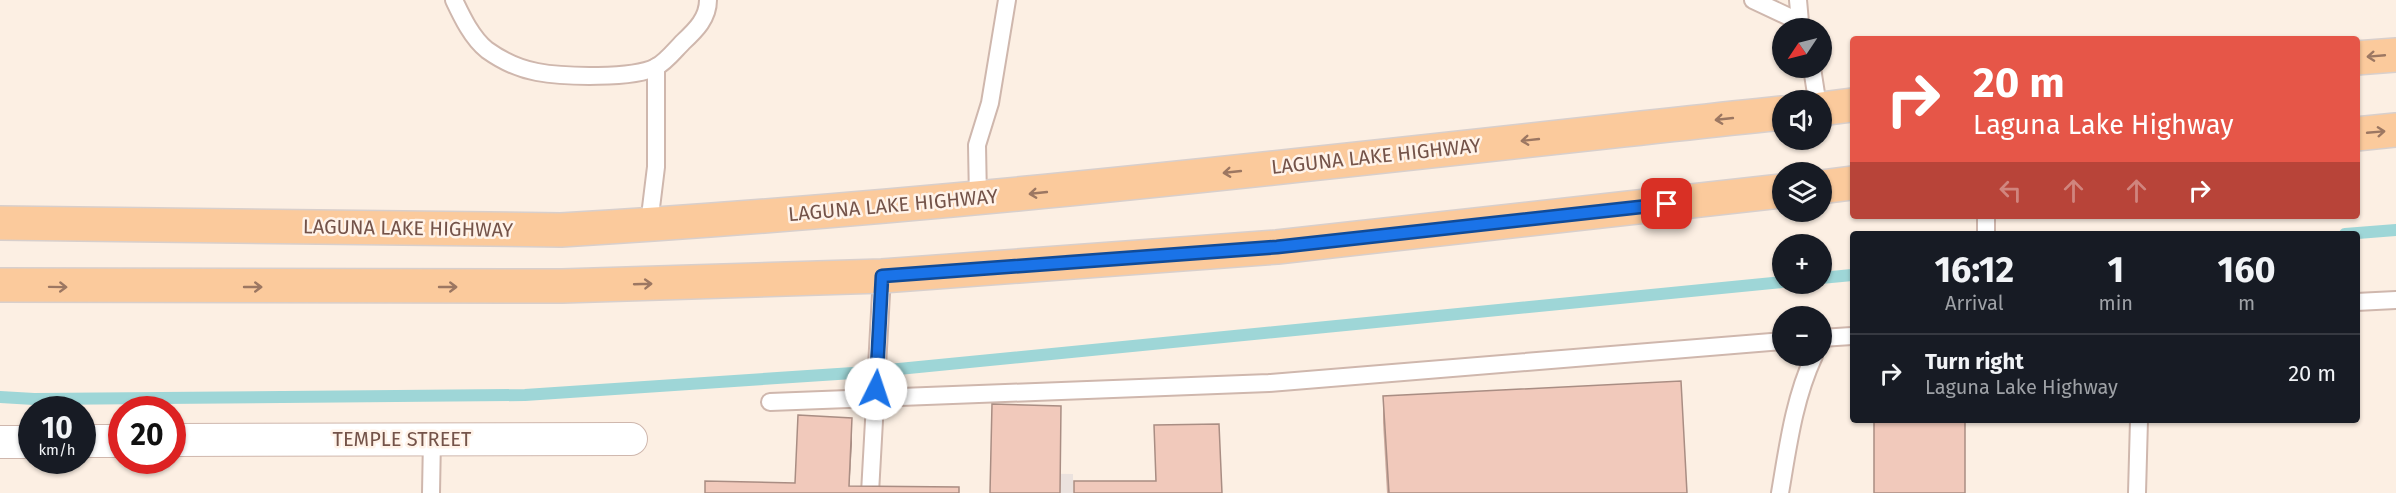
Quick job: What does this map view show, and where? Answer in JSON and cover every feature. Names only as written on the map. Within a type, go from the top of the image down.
[{"type":"main road","points":[[2360,58],[2396,55]]},
{"type":"main road","points":[[1832,108],[1850,105]]},
{"type":"main road","name":"LAGUNA LAKE HIGHWAY","points":[[0,223],[550,230],[649,224],[978,199],[1772,114]]},
{"type":"main road","points":[[2360,134],[2396,130]]},
{"type":"main road","points":[[1832,186],[1850,183]]},
{"type":"main road","points":[[0,285],[562,286],[882,276],[1277,247],[1772,192]]},
{"type":"street","name":"TEMPLE STREET","points":[[186,441],[432,438],[631,439]]},
{"type":"street","points":[[0,442],[18,442]]},
{"type":"lane","points":[[454,0],[465,22],[486,49],[511,64],[536,72],[596,75],[624,74],[656,67],[698,28],[708,8],[708,0]]},
{"type":"lane","points":[[978,199],[977,145],[990,103],[1006,0]]},
{"type":"lane","points":[[1753,0],[1788,18]]},
{"type":"lane","points":[[1798,0],[1800,18]]},
{"type":"lane","points":[[649,224],[656,167],[656,67]]},
{"type":"lane","points":[[870,493],[882,276]]},
{"type":"lane","points":[[2360,302],[2396,300]]},
{"type":"lane","points":[[1832,337],[1850,336]]},
{"type":"lane","points":[[770,402],[875,394],[1269,383],[1772,342]]},
{"type":"lane","points":[[1780,493],[1790,430],[1804,377],[1809,366]]},
{"type":"lane","points":[[2137,493],[2139,423]]},
{"type":"lane","points":[[431,493],[432,438]]},
{"type":"shaded area","points":[[991,473],[1073,474],[1073,493],[991,493]]},
{"type":"building","points":[[1681,381],[1687,493],[1389,493],[1383,396]]},
{"type":"building","points":[[992,404],[1061,406],[1060,493],[990,493]]},
{"type":"building","points":[[798,415],[852,418],[849,486],[959,487],[959,493],[705,493],[705,481],[795,483]]},
{"type":"building","points":[[1874,423],[1965,423],[1965,493],[1874,493]]},
{"type":"building","points":[[1219,424],[1222,493],[1074,493],[1074,481],[1156,481],[1154,425]]},
{"type":"waterway","points":[[2360,233],[2396,230]]},
{"type":"waterway","points":[[1832,277],[1850,275]]},
{"type":"waterway","points":[[0,397],[34,399],[525,395],[868,372],[1772,283]]},
{"type":"route","points":[[876,389],[882,276],[1277,247],[1667,204]]}]
